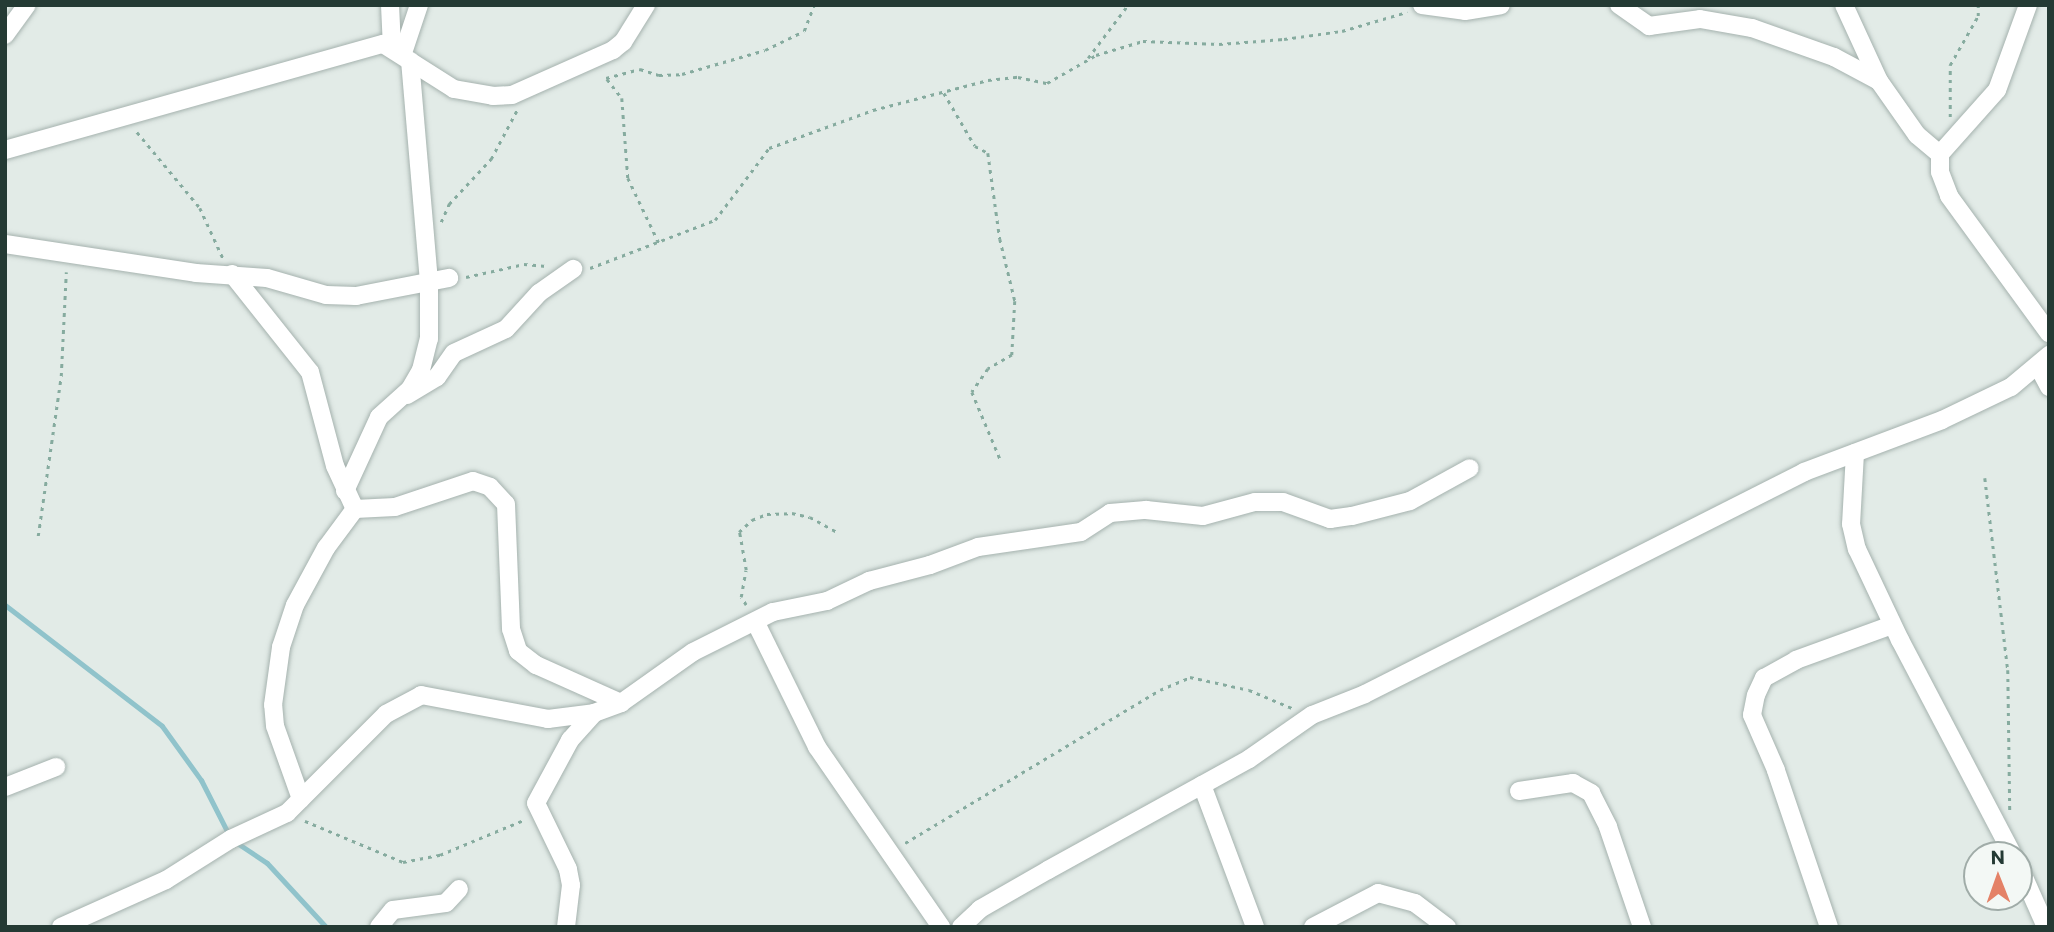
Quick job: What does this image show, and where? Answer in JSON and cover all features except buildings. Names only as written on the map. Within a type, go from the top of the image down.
[{"type":"street","points":[[5,35],[27,5]]},
{"type":"street","points":[[345,491],[379,417],[415,380],[426,349],[429,282],[427,250],[402,54],[390,5]]},
{"type":"street","points":[[402,54],[419,5]]},
{"type":"street","points":[[5,150],[373,46],[402,54],[435,79],[472,94],[493,96],[527,91],[623,42],[646,5]]},
{"type":"street","points":[[1426,7],[1465,11],[1501,5]]},
{"type":"street","points":[[1619,5],[1649,26],[1700,19],[1752,28],[1834,57],[1879,81]]},
{"type":"street","points":[[1844,5],[1879,81],[1917,135],[1946,147]]},
{"type":"street","points":[[2028,5],[1997,90],[1946,147],[1949,196],[2049,333]]},
{"type":"street","points":[[5,244],[196,273],[233,274],[346,296],[449,278]]},
{"type":"street","points":[[398,400],[437,377],[454,353],[506,329],[539,293],[573,269]]},
{"type":"street","points":[[233,274],[310,372],[345,491],[355,509]]},
{"type":"street","points":[[963,926],[980,909],[1249,759],[1312,715],[1365,694],[1804,472],[2011,387],[2043,360],[2049,387]]},
{"type":"street","points":[[1855,453],[1851,524],[1892,625],[2006,841]]},
{"type":"street","points":[[61,927],[166,880],[232,839],[287,813],[386,714],[421,695],[548,719],[594,713],[621,703],[694,652],[755,624],[773,612],[827,601],[869,581],[930,565],[978,547],[1081,532],[1110,513],[1146,510],[1203,516],[1255,502],[1283,502],[1330,519],[1352,516],[1410,501],[1470,468]]},
{"type":"street","points":[[355,509],[395,507],[472,481],[490,487],[506,504],[511,629],[519,651],[536,665],[621,703]]},
{"type":"street","points":[[301,799],[275,726],[273,705],[281,647],[295,605],[326,548],[355,509]]},
{"type":"street","points":[[755,624],[817,747],[892,851],[941,927]]},
{"type":"street","points":[[1829,927],[1776,770],[1752,715],[1756,695],[1764,678],[1797,660],[1892,625]]},
{"type":"street","points":[[566,927],[571,885],[568,869],[538,814],[537,798],[552,768],[594,713]]},
{"type":"street","points":[[5,787],[56,766]]},
{"type":"street","points":[[1519,791],[1573,783],[1591,793],[1608,827],[1642,927]]},
{"type":"street","points":[[1202,785],[1245,907],[1255,927]]},
{"type":"street","points":[[379,927],[393,910],[446,902],[459,889]]},
{"type":"street","points":[[1314,927],[1364,897],[1390,893],[1415,902],[1447,927]]},
{"type":"street","points":[[2033,898],[2046,927]]},
{"type":"street","points":[[1242,927],[1245,907]]},
{"type":"path","points":[[606,78],[640,69],[659,75],[681,74],[765,50],[804,31],[814,5]]},
{"type":"path","points":[[1085,62],[1128,5]]},
{"type":"path","points":[[1946,147],[1950,65],[1978,16],[1978,5]]},
{"type":"path","points":[[449,278],[524,264],[573,269],[612,262],[715,220],[758,158],[785,139],[944,93],[1018,77],[1047,83],[1115,47],[1143,41],[1236,44],[1295,38],[1426,7]]},
{"type":"path","points":[[584,63],[606,78],[622,98],[628,178],[659,243]]},
{"type":"path","points":[[427,250],[449,204],[491,159],[527,91]]},
{"type":"path","points":[[944,93],[975,146],[988,153],[1000,239],[1015,300],[1012,355],[988,369],[972,392],[1001,461]]},
{"type":"path","points":[[122,118],[144,138],[200,208],[233,274]]},
{"type":"path","points":[[38,536],[61,376],[66,269],[71,252]]},
{"type":"path","points":[[1985,478],[2008,670],[2010,813]]},
{"type":"path","points":[[755,624],[741,597],[746,570],[739,532],[767,514],[792,513],[810,517],[839,533]]},
{"type":"path","points":[[892,851],[1160,690],[1190,677],[1249,690],[1312,715]]},
{"type":"path","points":[[287,813],[402,862],[440,855],[538,814]]},
{"type":"waterway","points":[[5,605],[162,726],[201,780],[231,839],[267,863],[326,927]]}]
